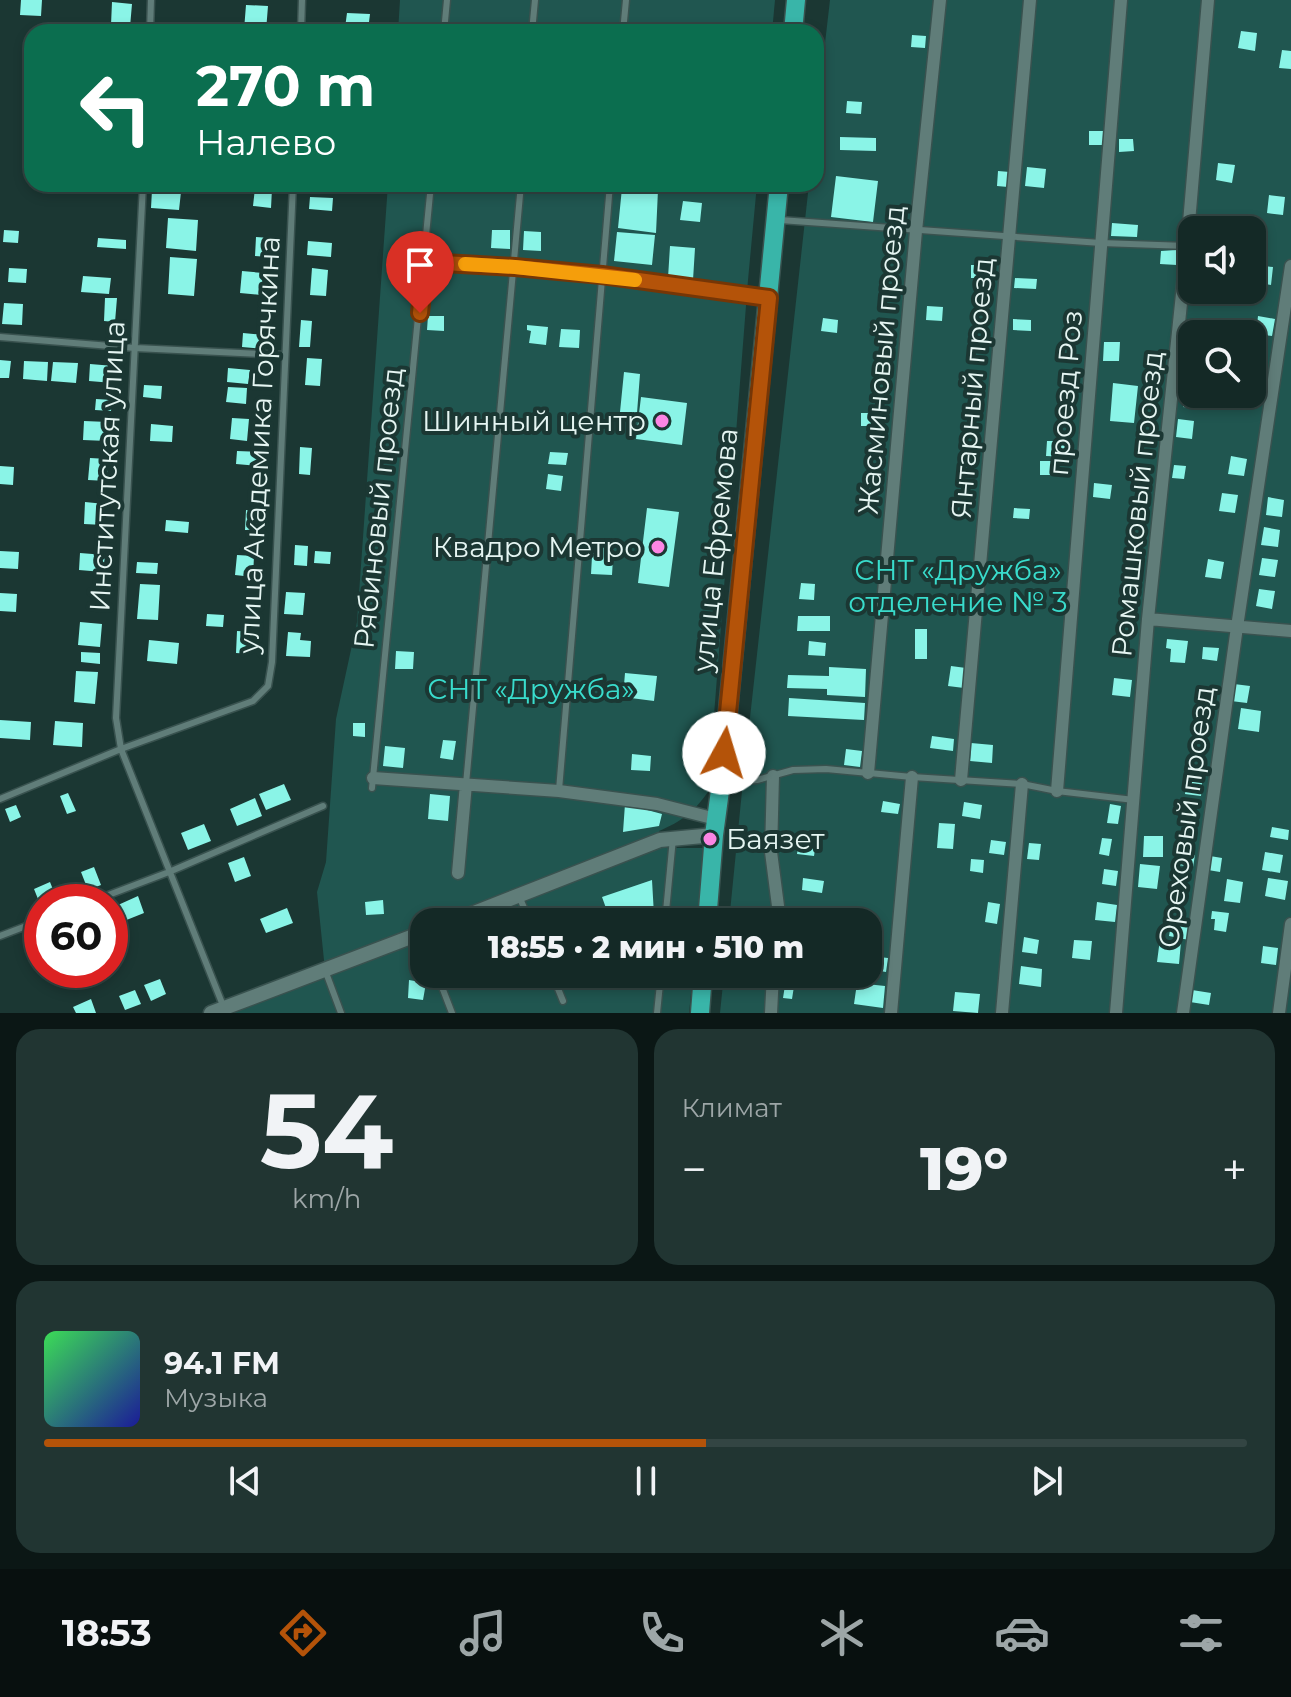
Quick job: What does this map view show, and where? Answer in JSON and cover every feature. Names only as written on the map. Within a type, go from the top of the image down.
[{"type":"main road","points":[[794,24],[796,0]]},
{"type":"main road","name":"улица Ефремова","points":[[708,908],[778,192]]},
{"type":"main road","points":[[700,1013],[702,988]]},
{"type":"street","name":"Жасминовый проезд","points":[[868,773],[916,231],[940,0]]},
{"type":"street","name":"Янтарный проезд","points":[[961,780],[1030,0]]},
{"type":"street","name":"проезд Роз","points":[[1057,791],[1121,0]]},
{"type":"street","name":"Ромашковый проезд","points":[[1190,216],[1208,0]]},
{"type":"street","name":"Ореховый проезд","points":[[1183,1013],[1291,266]]},
{"type":"street","name":"Ромашковый проезд","points":[[1116,1013],[1148,619],[1181,304]]},
{"type":"street","points":[[1148,619],[1291,631]]},
{"type":"street","points":[[773,776],[771,852],[778,908]]},
{"type":"street","points":[[891,1013],[912,777]]},
{"type":"street","points":[[372,783],[466,784],[559,791],[657,804],[715,827]]},
{"type":"street","points":[[458,873],[466,784]]},
{"type":"street","points":[[1002,1013],[1022,784]]},
{"type":"street","points":[[488,908],[660,840],[715,827]]},
{"type":"street","points":[[1279,1013],[1291,924]]},
{"type":"street","points":[[220,1011],[410,941]]},
{"type":"street","points":[[771,1013],[772,988]]},
{"type":"lane","points":[[150,24],[151,0]]},
{"type":"lane","points":[[301,24],[302,0]]},
{"type":"lane","points":[[445,24],[447,0]]},
{"type":"lane","points":[[533,24],[535,0]]},
{"type":"lane","points":[[624,24],[626,0]]},
{"type":"lane","name":"Институтская улица","points":[[143,192],[116,718],[121,749],[220,1011]]},
{"type":"lane","name":"улица Академика Горячкина","points":[[121,749],[253,701],[268,686],[272,662],[293,192]]},
{"type":"lane","name":"Рябиновый проезд","points":[[372,783],[430,192]]},
{"type":"lane","points":[[466,784],[520,192]]},
{"type":"lane","points":[[559,791],[609,192]]},
{"type":"lane","points":[[776,220],[1178,246]]},
{"type":"lane","points":[[425,262],[602,275],[769,298]]},
{"type":"lane","points":[[0,337],[135,348],[284,355]]},
{"type":"lane","points":[[0,799],[121,749]]},
{"type":"lane","points":[[721,783],[757,780],[793,770],[826,769],[1022,784],[1134,800]]},
{"type":"lane","points":[[128,888],[323,806]]},
{"type":"lane","points":[[666,908],[673,838]]},
{"type":"lane","points":[[519,896],[524,908]]},
{"type":"lane","points":[[0,936],[24,927]]},
{"type":"lane","points":[[325,970],[341,1013]]},
{"type":"lane","points":[[442,988],[452,1013]]},
{"type":"lane","points":[[558,988],[563,1001]]},
{"type":"lane","points":[[657,1013],[660,988]]},
{"type":"green space","points":[[400,0],[775,0],[773,24],[398,24]]},
{"type":"green space","name":"СНТ «Дружба» отделение № 3","points":[[830,0],[1291,0],[1291,1013],[720,1013],[723,988],[882,988],[882,908],[730,908],[808,192],[824,192],[824,52]]},
{"type":"green space","name":"СНТ «Дружба»","points":[[387,192],[756,192],[708,792],[686,816],[659,831],[660,838],[478,908],[410,908],[410,988],[692,988],[689,1013],[211,1013],[325,970],[317,892],[326,862],[336,719],[357,622]]},
{"type":"green space","points":[[657,848],[704,848],[699,908],[490,908]]},
{"type":"building","points":[[21,0],[42,0],[41,16],[20,15]]},
{"type":"building","points":[[112,2],[132,4],[130,24],[111,24]]},
{"type":"building","points":[[246,5],[268,6],[267,24],[244,24]]},
{"type":"building","points":[[347,13],[370,14],[369,24],[346,24]]},
{"type":"building","points":[[1241,31],[1257,33],[1255,51],[1238,48]]},
{"type":"building","points":[[912,35],[926,36],[925,48],[911,47]]},
{"type":"building","points":[[1282,50],[1291,51],[1291,69],[1279,68]]},
{"type":"building","points":[[847,101],[862,102],[861,114],[846,113]]},
{"type":"building","points":[[1089,131],[1106,131],[1105,145],[1089,145]]},
{"type":"building","points":[[840,137],[876,138],[876,151],[840,150]]},
{"type":"building","points":[[1119,139],[1133,139],[1134,151],[1119,152]]},
{"type":"building","points":[[1218,163],[1235,165],[1232,183],[1216,180]]},
{"type":"building","points":[[1027,167],[1046,169],[1044,188],[1025,186]]},
{"type":"building","points":[[998,171],[1010,172],[1008,187],[997,186]]},
{"type":"building","points":[[836,176],[878,181],[873,222],[831,217]]},
{"type":"building","points":[[152,192],[181,192],[179,210],[151,208]]},
{"type":"building","points":[[255,192],[272,192],[271,208],[253,206]]},
{"type":"building","points":[[622,192],[658,192],[656,233],[618,228]]},
{"type":"building","points":[[1269,195],[1285,197],[1283,215],[1267,213]]},
{"type":"building","points":[[310,197],[333,198],[332,211],[309,209]]},
{"type":"building","points":[[683,201],[702,203],[700,222],[680,220]]},
{"type":"building","points":[[168,218],[198,220],[196,251],[166,248]]},
{"type":"building","points":[[1112,223],[1138,225],[1137,237],[1111,236]]},
{"type":"building","points":[[4,230],[19,231],[18,243],[3,242]]},
{"type":"building","points":[[492,230],[510,230],[510,249],[491,248]]},
{"type":"building","points":[[524,231],[541,232],[541,251],[523,250]]},
{"type":"building","points":[[617,232],[655,235],[652,265],[614,261]]},
{"type":"building","points":[[256,237],[270,238],[269,257],[255,256]]},
{"type":"building","points":[[98,238],[126,240],[126,249],[97,247]]},
{"type":"building","points":[[308,241],[332,243],[331,257],[307,255]]},
{"type":"building","points":[[409,245],[421,246],[420,261],[407,260]]},
{"type":"building","points":[[670,246],[695,248],[693,280],[668,278]]},
{"type":"building","points":[[1176,250],[1177,265],[1160,264],[1161,251]]},
{"type":"building","points":[[170,257],[197,259],[194,296],[168,294]]},
{"type":"building","points":[[971,265],[991,265],[991,278],[971,278]]},
{"type":"building","points":[[1266,266],[1273,267],[1271,285],[1266,284]]},
{"type":"building","points":[[9,268],[27,269],[26,283],[8,282]]},
{"type":"building","points":[[312,268],[328,270],[326,296],[310,295]]},
{"type":"building","points":[[242,271],[263,273],[261,295],[240,293]]},
{"type":"building","points":[[83,276],[111,278],[109,294],[81,292]]},
{"type":"building","points":[[1015,278],[1037,279],[1036,289],[1014,288]]},
{"type":"building","points":[[105,298],[117,298],[115,322],[104,321]]},
{"type":"building","points":[[4,303],[23,304],[22,325],[2,324]]},
{"type":"building","points":[[927,306],[943,307],[942,321],[926,320]]},
{"type":"building","points":[[428,316],[444,316],[444,331],[427,330]]},
{"type":"building","points":[[1258,316],[1275,319],[1272,336],[1266,335],[1266,320],[1258,320]]},
{"type":"building","points":[[823,318],[838,320],[837,333],[821,331]]},
{"type":"building","points":[[1013,319],[1031,320],[1031,331],[1013,330]]},
{"type":"building","points":[[301,320],[312,321],[310,347],[299,347]]},
{"type":"building","points":[[527,325],[548,327],[546,345],[529,343],[531,331],[527,330]]},
{"type":"building","points":[[561,329],[580,330],[579,348],[559,347]]},
{"type":"building","points":[[243,333],[266,335],[265,349],[242,347]]},
{"type":"building","points":[[1104,342],[1120,342],[1119,361],[1103,361]]},
{"type":"building","points":[[307,358],[322,359],[320,386],[305,385]]},
{"type":"building","points":[[0,360],[11,361],[9,378],[0,378]]},
{"type":"building","points":[[24,361],[48,362],[47,381],[23,379]]},
{"type":"building","points":[[53,362],[78,363],[76,383],[51,381]]},
{"type":"building","points":[[90,364],[114,366],[113,383],[89,381]]},
{"type":"building","points":[[228,368],[250,370],[248,384],[227,382]]},
{"type":"building","points":[[624,372],[640,374],[637,413],[620,412]]},
{"type":"building","points":[[1113,383],[1138,386],[1134,423],[1110,421]]},
{"type":"building","points":[[144,385],[162,386],[161,399],[143,397]]},
{"type":"building","points":[[228,387],[247,388],[246,404],[226,402]]},
{"type":"building","name":"Шинный центр","points":[[641,397],[687,403],[682,445],[636,439]]},
{"type":"building","points":[[96,399],[112,400],[111,411],[95,410]]},
{"type":"building","points":[[861,413],[878,413],[877,426],[861,426]]},
{"type":"building","points":[[232,418],[249,419],[247,441],[230,439]]},
{"type":"building","points":[[1178,419],[1194,421],[1192,439],[1176,437]]},
{"type":"building","points":[[84,421],[108,422],[107,441],[83,440]]},
{"type":"building","points":[[151,424],[173,426],[172,442],[150,441]]},
{"type":"building","points":[[1047,441],[1073,441],[1072,457],[1046,456]]},
{"type":"building","points":[[300,447],[312,448],[310,475],[299,474]]},
{"type":"building","points":[[237,451],[260,452],[258,466],[236,464]]},
{"type":"building","points":[[550,452],[568,453],[566,465],[548,464]]},
{"type":"building","points":[[1231,456],[1247,459],[1244,476],[1228,474]]},
{"type":"building","points":[[90,458],[108,459],[107,481],[88,480]]},
{"type":"building","points":[[1040,461],[1058,461],[1058,475],[1040,475]]},
{"type":"building","points":[[1174,465],[1186,466],[1184,479],[1172,478]]},
{"type":"building","points":[[0,466],[14,467],[13,485],[0,484]]},
{"type":"building","points":[[548,474],[563,476],[561,491],[546,489]]},
{"type":"building","points":[[1094,483],[1112,485],[1110,499],[1093,497]]},
{"type":"building","points":[[1222,493],[1238,495],[1235,513],[1219,511]]},
{"type":"building","points":[[1268,497],[1284,500],[1282,517],[1266,515]]},
{"type":"building","points":[[85,502],[105,504],[104,525],[84,524]]},
{"type":"building","name":"Квадро Метро","points":[[647,508],[679,512],[669,587],[638,583]]},
{"type":"building","points":[[1014,508],[1030,509],[1029,519],[1013,518]]},
{"type":"building","points":[[246,510],[259,511],[257,530],[245,530]]},
{"type":"building","points":[[166,520],[189,522],[188,533],[165,531]]},
{"type":"building","points":[[1264,527],[1280,530],[1278,547],[1261,545]]},
{"type":"building","points":[[593,539],[614,541],[612,575],[591,574]]},
{"type":"building","points":[[295,545],[308,546],[307,566],[294,565]]},
{"type":"building","points":[[0,551],[19,552],[18,569],[0,568]]},
{"type":"building","points":[[315,551],[331,552],[330,564],[314,563]]},
{"type":"building","points":[[80,553],[105,555],[103,572],[79,570]]},
{"type":"building","points":[[237,555],[254,556],[253,577],[235,575]]},
{"type":"building","points":[[1262,558],[1278,560],[1275,577],[1259,575]]},
{"type":"building","points":[[1208,559],[1224,562],[1221,579],[1205,577]]},
{"type":"building","points":[[137,562],[158,563],[157,574],[136,573]]},
{"type":"building","points":[[801,583],[815,584],[814,600],[799,599]]},
{"type":"building","points":[[140,584],[160,585],[158,620],[137,619]]},
{"type":"building","points":[[1259,589],[1275,591],[1272,609],[1256,606]]},
{"type":"building","points":[[286,592],[305,593],[303,615],[284,614]]},
{"type":"building","points":[[0,593],[17,594],[16,612],[0,611]]},
{"type":"building","points":[[207,614],[224,615],[223,627],[206,626]]},
{"type":"building","points":[[798,616],[830,616],[830,631],[797,631]]},
{"type":"building","points":[[80,622],[102,624],[100,647],[78,645]]},
{"type":"building","points":[[915,629],[927,629],[927,659],[915,659]]},
{"type":"building","points":[[237,631],[257,632],[256,646],[252,645],[251,654],[236,653]]},
{"type":"building","points":[[288,632],[301,633],[300,640],[311,641],[310,657],[286,656]]},
{"type":"building","points":[[1167,639],[1188,641],[1185,663],[1170,662],[1171,649],[1166,648]]},
{"type":"building","points":[[149,640],[179,643],[177,664],[147,661]]},
{"type":"building","points":[[809,641],[826,643],[825,656],[808,655]]},
{"type":"building","points":[[1203,647],[1219,648],[1217,661],[1202,659]]},
{"type":"building","points":[[396,651],[414,652],[413,669],[395,669]]},
{"type":"building","points":[[81,652],[100,653],[100,664],[81,662]]},
{"type":"building","points":[[951,666],[966,668],[964,688],[948,686]]},
{"type":"building","points":[[829,667],[866,669],[865,697],[827,695],[827,689],[787,688],[788,675],[829,676]]},
{"type":"building","points":[[76,671],[98,672],[95,704],[74,702]]},
{"type":"building","points":[[625,673],[657,676],[654,701],[623,697]]},
{"type":"building","points":[[1114,678],[1132,680],[1130,697],[1112,695]]},
{"type":"building","points":[[1234,684],[1250,686],[1247,703],[1231,701]]},
{"type":"building","points":[[789,698],[865,703],[864,720],[788,716]]},
{"type":"building","points":[[1241,708],[1261,711],[1259,732],[1238,729]]},
{"type":"building","points":[[1195,713],[1210,716],[1208,732],[1193,730]]},
{"type":"building","points":[[0,720],[31,722],[30,740],[0,738]]},
{"type":"building","points":[[55,721],[83,723],[82,747],[53,745]]},
{"type":"building","points":[[353,723],[365,723],[365,737],[353,736]]},
{"type":"building","points":[[932,736],[954,739],[953,751],[930,748]]},
{"type":"building","points":[[443,740],[456,741],[453,760],[440,758]]},
{"type":"building","points":[[971,743],[993,745],[992,763],[970,761]]},
{"type":"building","points":[[385,746],[405,748],[403,768],[383,766]]},
{"type":"building","points":[[846,749],[862,751],[860,767],[844,765]]},
{"type":"building","points":[[632,754],[651,756],[650,771],[631,770]]},
{"type":"building","points":[[1187,780],[1202,782],[1201,796],[1185,794]]},
{"type":"building","points":[[284,784],[291,800],[266,810],[259,794]]},
{"type":"building","points":[[68,793],[76,811],[67,814],[60,796]]},
{"type":"building","points":[[430,794],[450,796],[448,821],[428,819]]},
{"type":"building","points":[[255,798],[262,816],[237,826],[230,809]]},
{"type":"building","points":[[883,801],[900,804],[898,814],[881,812]]},
{"type":"building","points":[[964,802],[982,805],[980,819],[962,816]]},
{"type":"building","points":[[625,804],[662,814],[659,826],[623,832]]},
{"type":"building","points":[[1110,804],[1121,806],[1118,824],[1107,823]]},
{"type":"building","points":[[16,805],[21,817],[10,822],[5,809]]},
{"type":"building","points":[[939,823],[955,824],[953,849],[937,848]]},
{"type":"building","points":[[204,824],[211,841],[188,850],[181,833]]},
{"type":"building","points":[[1272,827],[1289,830],[1288,840],[1270,837]]},
{"type":"building","points":[[1144,836],[1163,836],[1163,857],[1143,857]]},
{"type":"building","points":[[1102,838],[1112,839],[1109,856],[1099,854]]},
{"type":"building","points":[[799,840],[816,843],[814,856],[797,854]]},
{"type":"building","points":[[991,840],[1006,842],[1004,855],[989,853]]},
{"type":"building","points":[[1029,843],[1041,844],[1039,860],[1027,859]]},
{"type":"building","points":[[1180,852],[1195,855],[1193,867],[1178,865]]},
{"type":"building","points":[[1265,852],[1283,855],[1280,873],[1262,870]]},
{"type":"building","points":[[1210,856],[1222,858],[1220,872],[1208,870]]},
{"type":"building","points":[[244,857],[251,876],[235,882],[228,863]]},
{"type":"building","points":[[971,859],[984,860],[983,873],[970,871]]},
{"type":"building","points":[[1140,864],[1160,866],[1157,889],[1138,887]]},
{"type":"building","points":[[94,867],[101,884],[86,884],[81,872]]},
{"type":"building","points":[[1104,869],[1118,871],[1116,886],[1102,884]]},
{"type":"building","points":[[803,878],[824,881],[822,893],[802,890]]},
{"type":"building","points":[[1268,878],[1288,881],[1285,900],[1265,896]]},
{"type":"building","points":[[1227,879],[1243,882],[1240,903],[1224,901]]},
{"type":"building","points":[[652,880],[654,908],[606,908],[602,897]]},
{"type":"building","points":[[138,896],[144,913],[128,919],[128,900]]},
{"type":"building","points":[[383,900],[384,914],[366,915],[365,902]]},
{"type":"building","points":[[988,902],[1000,904],[997,924],[985,922]]},
{"type":"building","points":[[1097,902],[1117,905],[1115,922],[1095,920]]},
{"type":"building","points":[[287,908],[293,923],[266,933],[260,919]]},
{"type":"building","points":[[1212,911],[1229,913],[1226,932],[1214,930]]},
{"type":"building","points":[[1172,919],[1192,922],[1189,940],[1169,936]]},
{"type":"building","points":[[1024,937],[1039,940],[1037,954],[1022,952]]},
{"type":"building","points":[[1160,939],[1181,942],[1179,964],[1157,962]]},
{"type":"building","points":[[1074,940],[1092,941],[1090,960],[1072,958]]},
{"type":"building","points":[[1263,946],[1278,948],[1276,965],[1261,963]]},
{"type":"building","points":[[882,957],[888,958],[886,972],[882,971]]},
{"type":"building","points":[[1021,966],[1042,969],[1041,987],[1019,984]]},
{"type":"building","points":[[160,979],[166,994],[151,1001],[144,985]]},
{"type":"building","points":[[409,980],[410,988],[425,988],[423,1000],[408,998]]},
{"type":"building","points":[[885,986],[883,1008],[854,1004],[856,988]]},
{"type":"building","points":[[785,988],[794,988],[792,999],[783,998]]},
{"type":"building","points":[[135,990],[141,1004],[125,1010],[119,996]]},
{"type":"building","points":[[1192,990],[1211,993],[1209,1005],[1190,1002]]},
{"type":"building","points":[[955,992],[980,994],[978,1013],[953,1011]]},
{"type":"building","points":[[91,999],[96,1013],[76,1013],[73,1007]]},
{"type":"slow traffic","points":[[465,264],[635,280]]},
{"type":"place","name":"Шинный центр","points":[[662,421]]},
{"type":"place","name":"Квадро Метро","points":[[658,547]]},
{"type":"place","name":"Баязет","points":[[710,839]]},
{"type":"route","points":[[420,313],[425,262],[602,275],[769,298],[724,753]]}]
